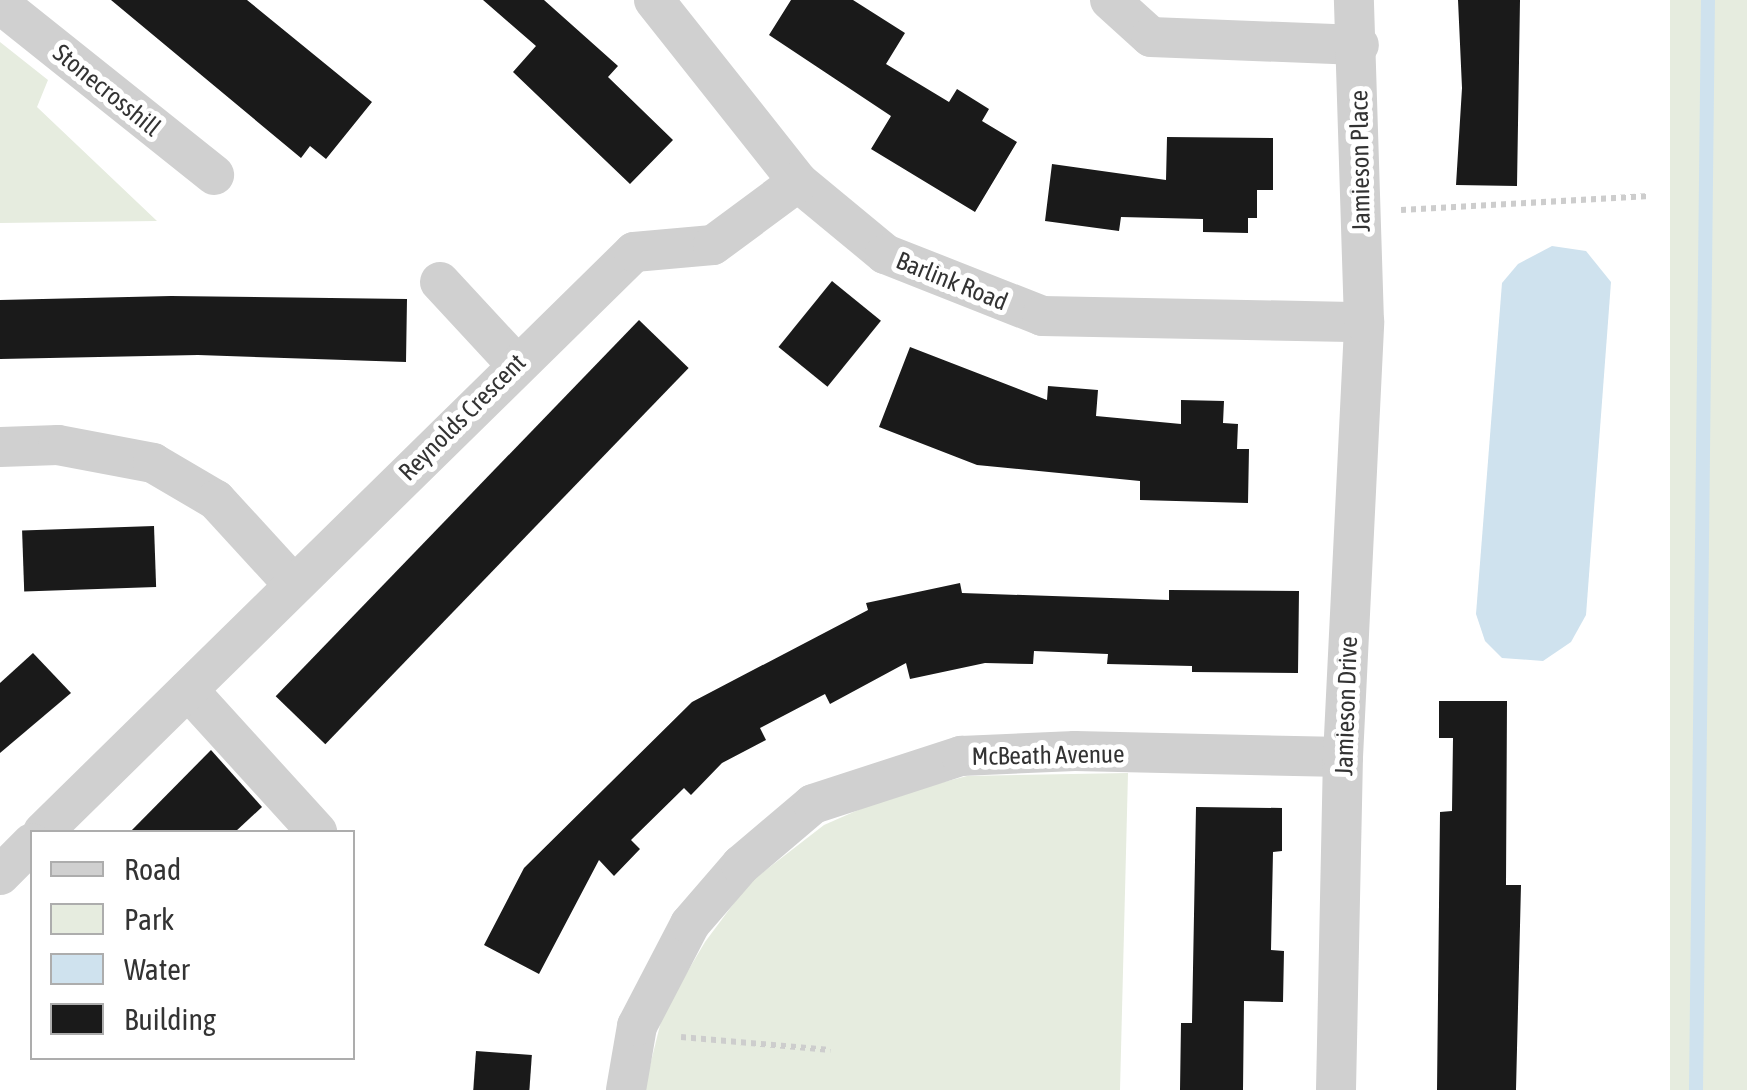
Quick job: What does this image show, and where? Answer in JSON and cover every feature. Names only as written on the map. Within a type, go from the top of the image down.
[{"type":"street","name":"Barlink Road","points":[[654,0],[798,182],[885,254],[1042,316],[1364,322]]},
{"type":"street","points":[[1110,0],[1151,37],[1359,45]]},
{"type":"street","name":"Jamieson Place","points":[[1354,0],[1359,45],[1364,322]]},
{"type":"street","name":"Stonecrosshill","points":[[0,4],[214,175]]},
{"type":"street","name":"Reynolds Crescent","points":[[46,830],[515,363],[634,252],[713,245],[798,182]]},
{"type":"street","points":[[440,282],[515,363]]},
{"type":"street","name":"Jamieson Drive","points":[[1336,1090],[1343,757],[1364,322]]},
{"type":"street","points":[[0,447],[58,445],[154,463],[216,500],[292,584]]},
{"type":"street","points":[[188,690],[315,830]]},
{"type":"street","name":"McBeath Avenue","points":[[626,1090],[635,1033],[690,924],[741,865],[813,804],[962,756],[1075,751],[1343,757]]},
{"type":"street","points":[[0,875],[30,845]]},
{"type":"path","points":[[1360,212],[1650,196]]},
{"type":"path","points":[[635,1033],[830,1050]]},
{"type":"green space","points":[[1670,0],[1747,0],[1747,1090],[1670,1090]]},
{"type":"green space","points":[[0,42],[48,80],[37,107],[157,221],[0,223]]},
{"type":"green space","points":[[1128,773],[1120,1090],[644,1090],[663,1013],[705,942],[749,883],[824,825],[890,796],[967,776]]},
{"type":"water","points":[[1552,246],[1586,251],[1611,282],[1586,615],[1571,642],[1543,661],[1502,658],[1485,641],[1476,614],[1502,283],[1518,264]]},
{"type":"building","points":[[111,0],[247,0],[372,102],[326,159],[310,146],[301,158]]},
{"type":"building","points":[[483,0],[544,0],[618,66],[608,77],[673,140],[630,184],[513,72],[536,46]]},
{"type":"building","points":[[791,0],[853,0],[905,33],[886,64],[949,102],[957,89],[989,109],[982,121],[1017,142],[975,212],[871,149],[891,116],[769,35]]},
{"type":"building","points":[[1458,0],[1520,0],[1517,186],[1456,185],[1462,88]]},
{"type":"building","points":[[1167,137],[1273,138],[1273,190],[1257,190],[1257,218],[1248,218],[1248,233],[1203,232],[1203,219],[1121,217],[1119,231],[1045,221],[1052,164],[1166,180]]},
{"type":"building","points":[[832,281],[881,321],[827,387],[779,347]]},
{"type":"building","points":[[171,296],[407,299],[406,362],[198,355],[0,359],[0,300]]},
{"type":"building","points":[[639,320],[689,368],[325,744],[276,696]]},
{"type":"building","points":[[910,347],[1047,400],[1048,386],[1098,390],[1096,416],[1181,424],[1181,400],[1224,401],[1223,423],[1238,424],[1237,449],[1249,449],[1248,503],[1140,500],[1140,481],[977,465],[879,427]]},
{"type":"building","points":[[154,526],[156,587],[24,592],[22,531]]},
{"type":"building","points":[[960,583],[962,593],[1169,600],[1169,590],[1299,591],[1298,673],[1192,672],[1192,666],[1107,664],[1108,654],[1034,651],[1033,664],[985,663],[910,679],[906,663],[830,704],[825,694],[760,728],[766,740],[722,763],[691,795],[684,788],[631,840],[640,849],[614,876],[599,860],[539,974],[484,945],[524,868],[692,702],[868,610],[866,603]]},
{"type":"building","points":[[33,653],[71,693],[0,753],[0,683]]},
{"type":"building","points":[[1439,701],[1507,701],[1506,885],[1521,885],[1516,1090],[1437,1090],[1440,812],[1452,811],[1453,738],[1439,738]]},
{"type":"building","points":[[211,750],[262,807],[237,830],[132,830]]},
{"type":"building","points":[[1196,807],[1282,808],[1282,851],[1273,852],[1271,950],[1284,951],[1283,1002],[1244,1001],[1243,1090],[1180,1090],[1181,1023],[1192,1023]]},
{"type":"building","points":[[476,1051],[532,1055],[529,1090],[473,1090]]},
{"type":"waterway","points":[[1696,1090],[1708,0]]}]
